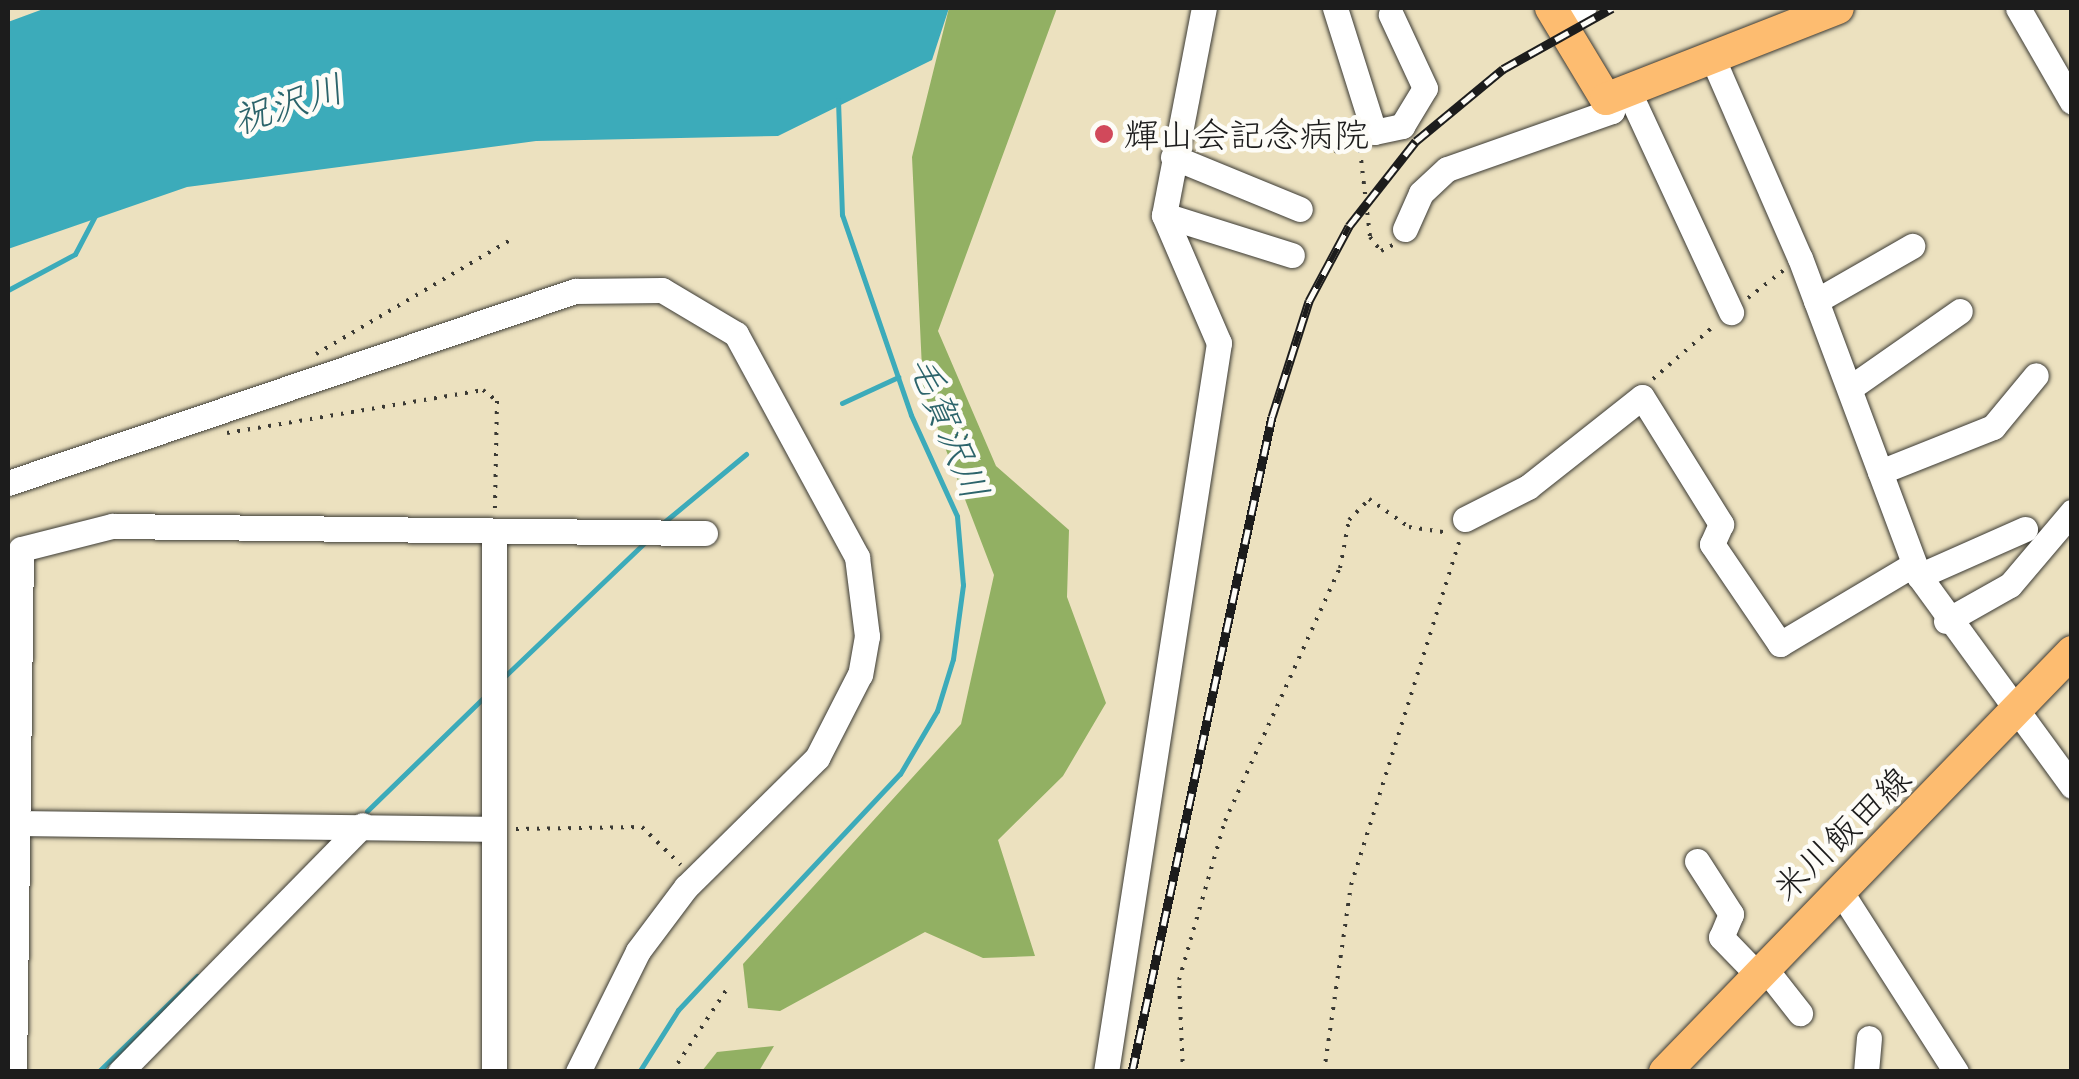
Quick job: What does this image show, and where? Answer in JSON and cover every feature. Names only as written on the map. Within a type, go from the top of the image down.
[{"type":"main road","points":[[1565,11],[1617,95],[1838,8]]},
{"type":"main road","name":"米川飯田線","points":[[1665,1072],[1759,970],[2018,714],[2072,652]]},
{"type":"street","points":[[1106,1072],[1219,343],[1164,215],[1204,8]]},
{"type":"street","points":[[1334,8],[1374,132],[1402,126],[1425,88],[1391,15]]},
{"type":"street","points":[[2018,8],[2072,102]]},
{"type":"street","points":[[1712,57],[1816,301],[1916,570],[1946,621],[2069,773]]},
{"type":"street","points":[[1399,240],[1421,193],[1447,169],[1612,111],[1617,95]]},
{"type":"street","points":[[1617,95],[1731,312]]},
{"type":"street","points":[[1173,157],[1300,209]]},
{"type":"street","points":[[1164,215],[1292,255]]},
{"type":"street","points":[[1816,301],[1912,246]]},
{"type":"street","points":[[8,483],[575,291],[618,284],[702,308],[736,334],[779,401],[857,557],[867,636],[844,720],[826,745],[694,879],[638,950],[578,1072]]},
{"type":"street","points":[[1850,388],[1960,311]]},
{"type":"street","points":[[1880,472],[1993,427],[2036,375]]},
{"type":"street","points":[[1463,529],[1528,487],[1642,397],[1721,524],[1712,544],[1780,644],[1916,570],[2025,529]]},
{"type":"street","points":[[1946,621],[2010,585],[2072,512]]},
{"type":"street","points":[[14,1072],[11,823],[20,558],[28,544],[91,527],[704,533]]},
{"type":"street","points":[[494,532],[494,1072]]},
{"type":"street","points":[[11,823],[492,829]]},
{"type":"street","points":[[120,1072],[363,825]]},
{"type":"street","points":[[1697,860],[1731,914],[1721,937],[1800,1013]]},
{"type":"street","points":[[1839,889],[1956,1072]]},
{"type":"street","points":[[1866,1072],[1869,1038]]},
{"type":"path","points":[[1359,135],[1370,237],[1399,240]]},
{"type":"path","points":[[298,365],[510,240]]},
{"type":"path","points":[[222,434],[484,390],[497,401],[494,532]]},
{"type":"path","points":[[1182,1072],[1179,980],[1225,820],[1340,568],[1348,520],[1369,499],[1410,527],[1463,529],[1350,885],[1324,1072]]},
{"type":"path","points":[[492,829],[642,827],[694,879]]},
{"type":"path","points":[[672,1072],[729,986]]},
{"type":"green space","points":[[949,8],[1057,8],[938,331],[996,466],[1069,530],[1067,597],[1106,703],[1063,776],[998,840],[1035,956],[983,958],[925,932],[780,1011],[748,1008],[743,964],[961,724],[994,575],[923,390],[912,157]]},
{"type":"green space","points":[[774,1046],[759,1071],[702,1071],[717,1052]]},
{"type":"water","points":[[46,8],[949,8],[932,60],[778,136],[536,141],[187,187],[8,249],[8,22]]},
{"type":"waterway","name":"毛賀沢川","points":[[639,1072],[678,1010],[900,774],[937,711],[953,659],[963,585],[957,516],[911,415],[842,215],[838,100]]},
{"type":"waterway","name":"祝沢川","points":[[8,290],[75,254],[96,214]]},
{"type":"waterway","points":[[842,403],[898,377]]},
{"type":"waterway","points":[[663,523],[746,454]]},
{"type":"waterway","points":[[505,676],[645,542]]},
{"type":"waterway","points":[[367,811],[483,698]]},
{"type":"waterway","points":[[98,1072],[197,976]]},
{"type":"railway","points":[[1132,1072],[1272,417],[1309,301],[1349,226],[1416,141],[1503,69],[1612,8]]},
{"type":"place","name":"輝山会記念病院","points":[[1104,134]]}]
